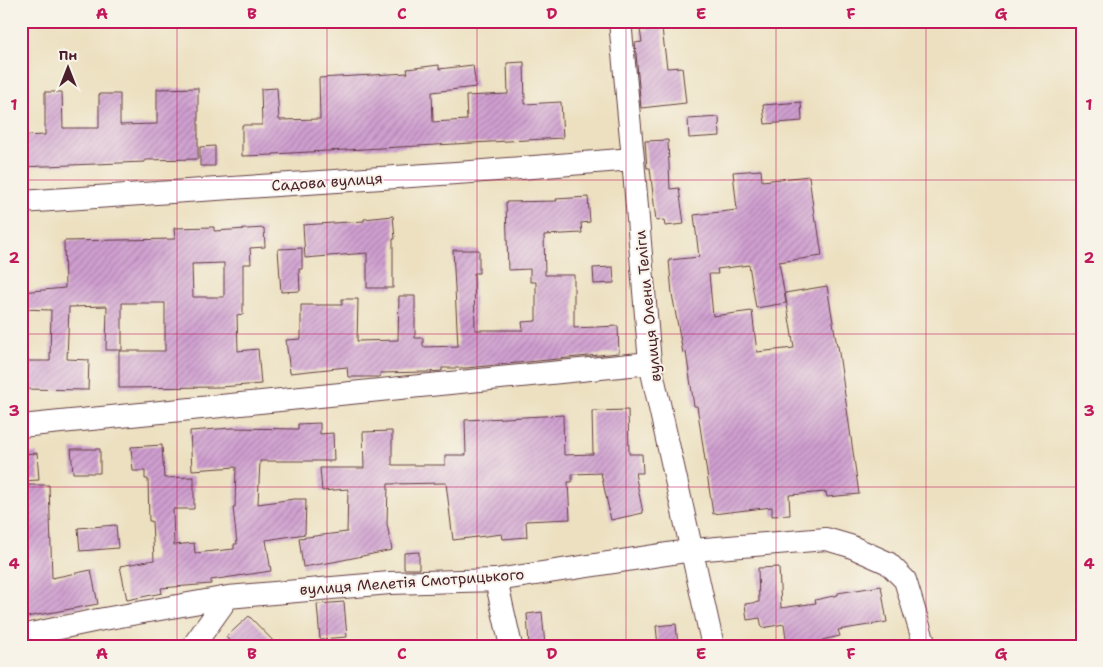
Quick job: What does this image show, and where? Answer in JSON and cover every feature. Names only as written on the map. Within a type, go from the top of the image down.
[{"type":"street","name":"вулиця Олени Теліги","points":[[620,21],[634,159],[650,363],[713,646]]},
{"type":"street","name":"Садова вулиця","points":[[21,202],[634,159]]},
{"type":"street","points":[[21,426],[650,363]]},
{"type":"street","name":"вулиця Мелетія Смотрицького","points":[[21,636],[228,597],[390,583],[496,580],[692,550],[826,539],[850,546],[888,563],[905,580],[925,646]]},
{"type":"street","points":[[496,580],[511,646]]},
{"type":"street","points":[[193,646],[228,597]]},
{"type":"building","points":[[647,21],[661,21],[667,68],[682,67],[686,103],[641,108],[635,43],[642,42],[640,30],[648,30]]},
{"type":"building","points":[[524,62],[525,104],[561,102],[563,138],[242,156],[242,125],[262,125],[261,89],[277,88],[279,120],[320,119],[319,78],[408,73],[407,69],[439,65],[439,69],[473,65],[476,87],[432,92],[433,122],[467,120],[466,96],[508,94],[507,63]]},
{"type":"building","points":[[198,88],[198,159],[21,167],[21,136],[45,135],[45,92],[62,92],[63,128],[99,128],[99,94],[120,94],[120,125],[157,124],[157,89]]},
{"type":"building","points":[[801,102],[802,121],[765,124],[763,105]]},
{"type":"building","points":[[719,117],[720,136],[689,138],[688,119]]},
{"type":"building","points":[[668,140],[670,189],[679,188],[684,224],[665,226],[664,220],[656,221],[650,168],[647,168],[645,141]]},
{"type":"building","points":[[215,146],[215,166],[200,166],[200,147]]},
{"type":"building","points":[[761,170],[762,181],[809,176],[822,256],[779,262],[786,303],[756,308],[749,265],[717,269],[718,274],[709,274],[713,316],[752,311],[757,352],[794,348],[785,293],[827,286],[838,346],[859,494],[827,497],[826,492],[789,495],[790,515],[772,516],[772,507],[713,514],[697,406],[694,406],[686,352],[683,353],[672,294],[669,260],[699,257],[694,215],[737,210],[733,172]]},
{"type":"building","points":[[588,197],[590,222],[581,223],[582,233],[544,235],[545,275],[574,275],[574,328],[618,326],[619,353],[466,368],[442,368],[442,371],[380,373],[379,377],[348,377],[347,367],[290,373],[286,340],[301,339],[301,305],[342,305],[342,299],[358,299],[357,341],[398,340],[399,296],[415,296],[415,338],[423,338],[423,347],[458,346],[453,250],[479,250],[479,273],[474,273],[475,330],[523,330],[522,322],[536,321],[536,282],[530,282],[530,269],[508,270],[506,202],[557,201],[556,199]]},
{"type":"building","points":[[393,216],[395,239],[393,239],[393,288],[367,288],[367,253],[305,258],[303,225],[364,221],[364,219]]},
{"type":"building","points":[[214,227],[214,231],[264,228],[265,247],[250,248],[251,264],[243,264],[243,314],[237,315],[238,351],[258,349],[261,384],[220,387],[119,388],[119,351],[165,351],[165,303],[122,303],[122,350],[106,350],[107,306],[69,307],[67,359],[89,360],[88,390],[21,389],[21,361],[50,361],[51,310],[21,309],[21,292],[65,288],[64,241],[175,239],[174,228]],"holes":[[[224,263],[224,297],[193,297],[192,264]]]},
{"type":"building","points":[[302,248],[302,269],[299,269],[300,291],[281,292],[278,249]]},
{"type":"building","points":[[613,267],[614,283],[594,284],[593,268]]},
{"type":"building","points":[[628,410],[629,454],[642,454],[643,473],[635,473],[643,513],[611,520],[601,473],[572,474],[572,482],[568,482],[570,519],[526,521],[527,537],[503,539],[502,534],[453,540],[446,483],[388,484],[387,524],[392,550],[303,567],[299,538],[347,532],[348,489],[322,491],[320,468],[364,468],[363,432],[392,431],[392,465],[445,465],[445,455],[466,455],[465,420],[563,415],[564,455],[593,454],[592,411]]},
{"type":"building","points":[[320,423],[320,434],[333,433],[334,461],[260,461],[258,504],[306,499],[305,534],[266,540],[271,571],[211,580],[211,584],[161,588],[162,593],[127,600],[120,566],[154,560],[152,521],[149,521],[148,479],[145,479],[145,471],[133,471],[131,447],[162,445],[164,478],[194,477],[194,509],[173,509],[174,545],[194,543],[195,553],[234,549],[234,544],[237,544],[233,507],[235,507],[236,467],[192,470],[190,431],[232,428],[298,429],[298,424]]},
{"type":"building","points":[[71,449],[100,449],[100,473],[73,473]]},
{"type":"building","points":[[37,453],[39,480],[21,481],[21,454]]},
{"type":"building","points":[[28,485],[49,485],[52,578],[91,570],[98,604],[21,618],[21,517],[28,517]]},
{"type":"building","points":[[116,525],[118,548],[80,551],[78,528]]},
{"type":"building","points":[[419,552],[419,569],[404,569],[404,553]]},
{"type":"building","points":[[779,567],[781,608],[816,603],[815,600],[838,595],[838,593],[881,586],[887,622],[838,630],[840,636],[822,641],[787,646],[784,624],[762,628],[760,618],[747,620],[745,604],[759,602],[758,568]]},
{"type":"building","points":[[344,602],[347,637],[320,639],[317,604]]},
{"type":"building","points":[[542,612],[545,646],[529,646],[527,614]]},
{"type":"building","points":[[249,616],[278,646],[234,646],[226,637]]},
{"type":"building","points":[[676,624],[678,646],[658,646],[656,626]]}]
